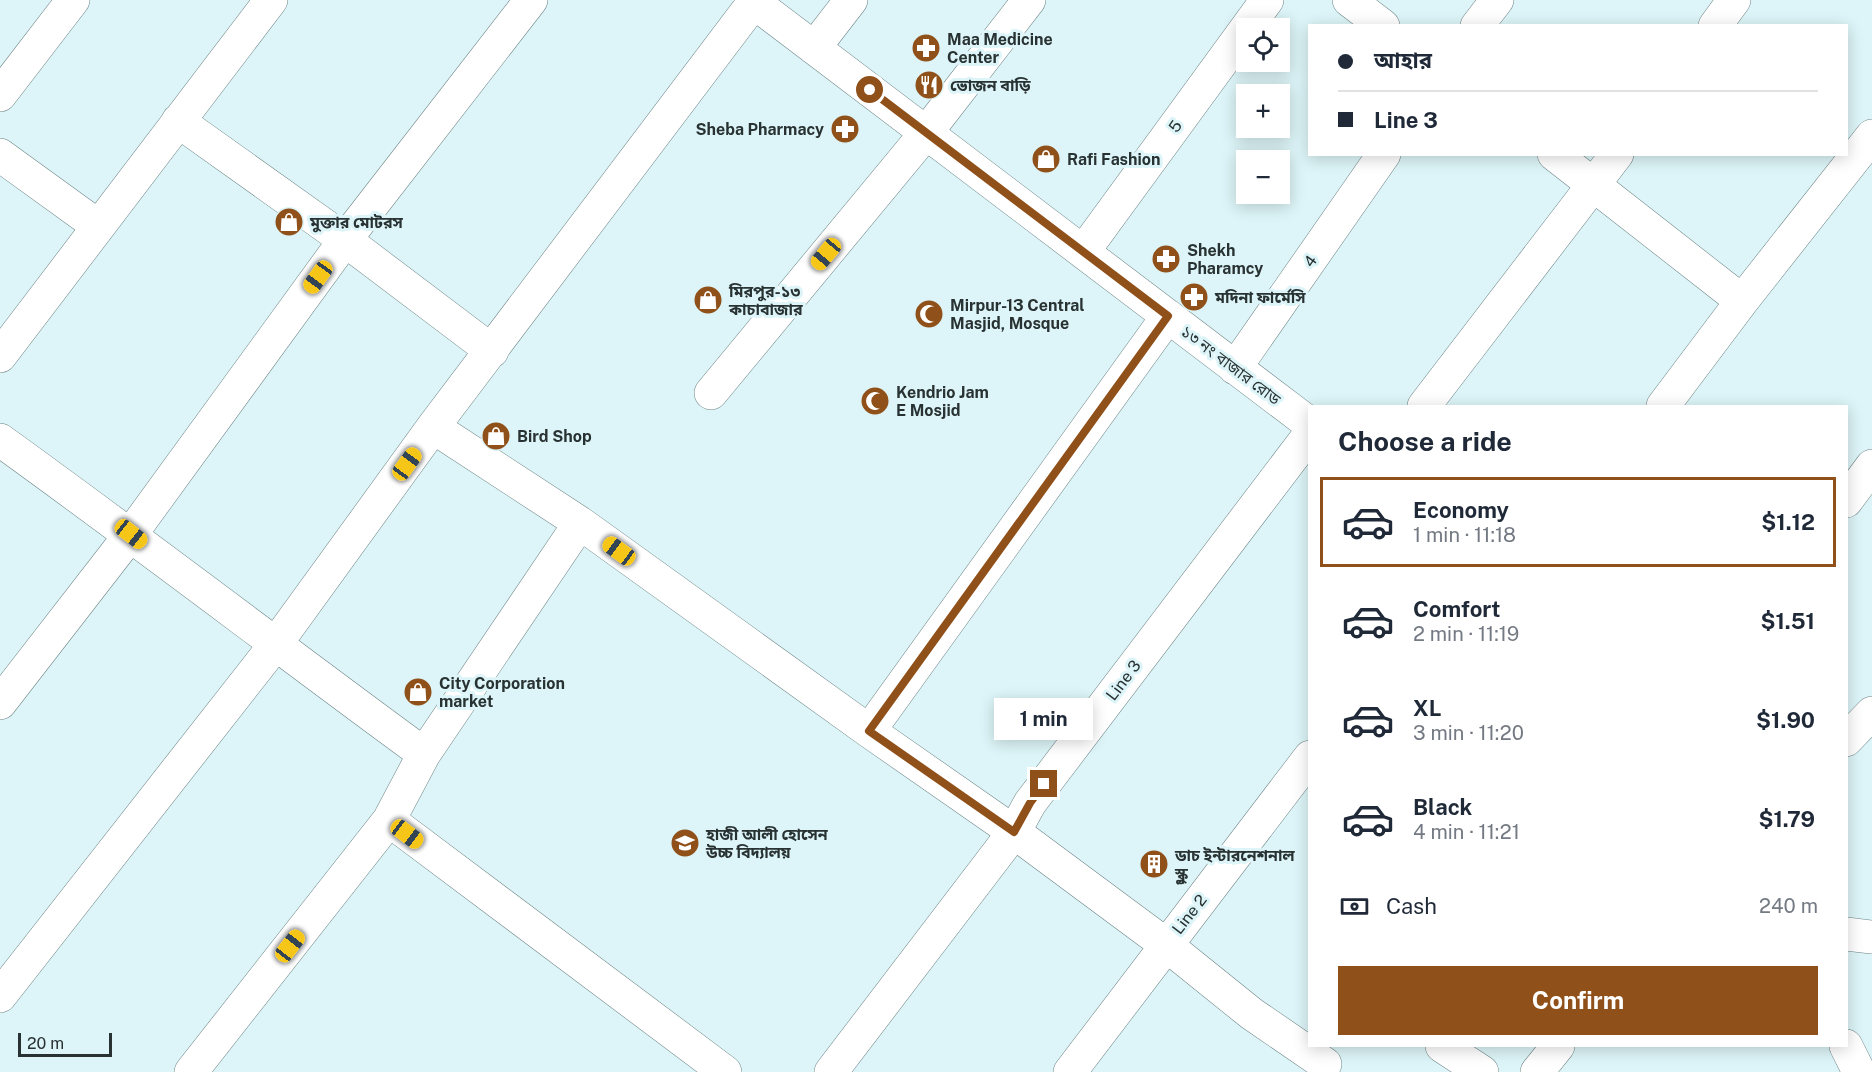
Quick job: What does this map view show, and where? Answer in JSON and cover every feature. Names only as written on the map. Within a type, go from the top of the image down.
[{"type":"street","points":[[0,95],[73,0]]},
{"type":"street","points":[[0,356],[271,0]]},
{"type":"street","points":[[0,703],[131,534],[345,240],[531,0]]},
{"type":"street","points":[[814,48],[851,0]]},
{"type":"street","points":[[711,393],[926,133],[1029,0]]},
{"type":"street","name":"5","points":[[1083,252],[1267,0]]},
{"type":"street","points":[[1349,0],[1380,24]]},
{"type":"street","points":[[1479,24],[1497,0]]},
{"type":"street","points":[[1716,24],[1734,0]]},
{"type":"street","points":[[0,996],[275,645],[433,428],[753,1]]},
{"type":"street","name":"১৩ নং বাজার রোড","points":[[753,1],[1308,423]]},
{"type":"street","points":[[178,121],[345,240],[492,351]]},
{"type":"street","points":[[1664,405],[1872,136]]},
{"type":"street","points":[[0,155],[99,226]]},
{"type":"street","name":"4","points":[[1235,368],[1383,156]]},
{"type":"street","points":[[1557,156],[1743,301]]},
{"type":"street","points":[[1425,405],[1616,156]]},
{"type":"street","points":[[869,731],[1168,316]]},
{"type":"street","points":[[433,428],[580,523],[869,731],[1014,832],[1166,944],[1252,1014],[1328,1060]]},
{"type":"street","name":"Line 3","points":[[831,1072],[1014,832],[1030,803],[1308,437]]},
{"type":"street","points":[[0,440],[131,534],[275,645],[424,754]]},
{"type":"street","points":[[1848,498],[1872,466]]},
{"type":"street","points":[[191,1072],[389,820],[424,754],[580,523]]},
{"type":"street","points":[[1848,738],[1872,713]]},
{"type":"street","name":"Line 2","points":[[1070,1072],[1308,760]]},
{"type":"street","points":[[389,820],[725,1072]]},
{"type":"street","points":[[1848,934],[1872,937]]},
{"type":"street","points":[[1444,1047],[1482,1072]]},
{"type":"street","points":[[1537,1072],[1557,1047]]},
{"type":"street","points":[[1846,1047],[1859,1072]]},
{"type":"place","name":"Maa Medicine Center","points":[[926,48]]},
{"type":"place","name":"ভোজন বাড়ি","points":[[929,85]]},
{"type":"place","name":"Sheba Pharmacy","points":[[845,129]]},
{"type":"place","name":"Rafi Fashion","points":[[1046,159]]},
{"type":"place","name":"মুক্তার মোটরস","points":[[289,222]]},
{"type":"place","name":"Shekh Pharamcy","points":[[1166,259]]},
{"type":"place","name":"মদিনা ফার্মেসি","points":[[1194,297]]},
{"type":"place","name":"মিরপুর-১৩ কাচাবাজার","points":[[708,300]]},
{"type":"place","name":"Mirpur-13 Central Masjid, Mosque","points":[[929,314]]},
{"type":"place","name":"Kendrio Jam E Mosjid","points":[[875,401]]},
{"type":"place","name":"Bird Shop","points":[[496,436]]},
{"type":"place","name":"City Corporation market","points":[[418,692]]},
{"type":"place","name":"হাজী আলী হোসেন উচ্চ বিদ্যালয়","points":[[685,843]]},
{"type":"place","name":"ডাচ ইন্টারনেশনাল স্কুল","points":[[1154,864]]},
{"type":"route","points":[[870,90],[1168,316],[869,731],[1014,832],[1030,803],[1044,784]]}]
